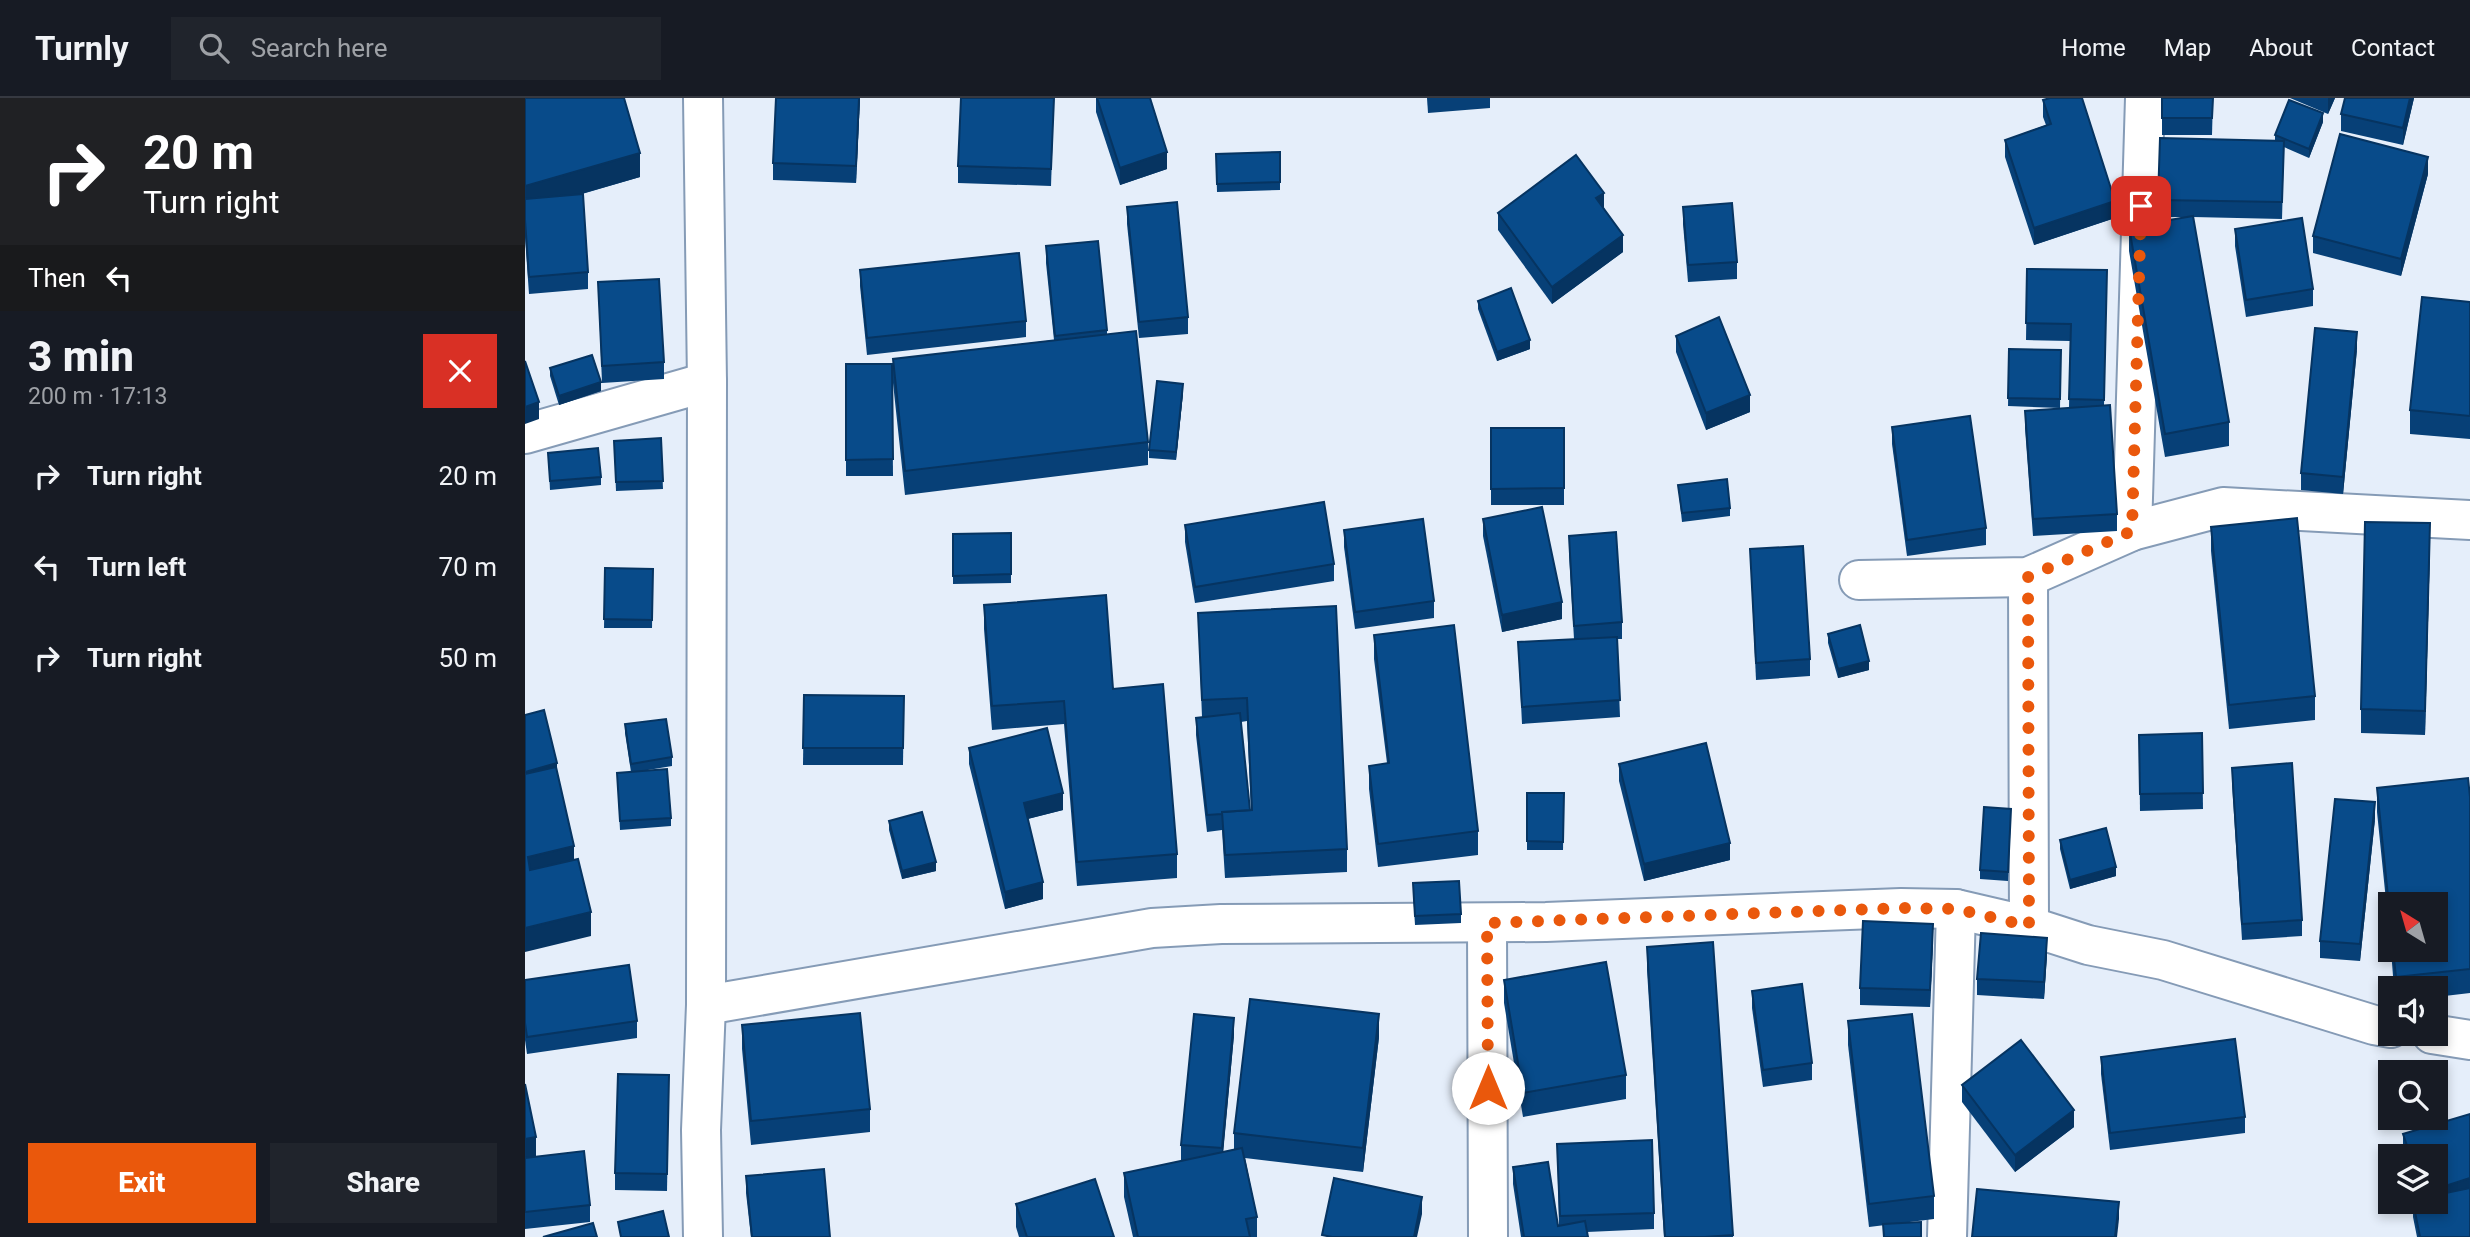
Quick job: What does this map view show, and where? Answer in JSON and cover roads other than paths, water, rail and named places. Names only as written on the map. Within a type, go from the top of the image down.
[{"type":"street","points":[[703,98],[707,382],[706,1005],[701,1130],[703,1237]]},
{"type":"street","points":[[2132,531],[2145,98]]},
{"type":"street","points":[[525,434],[707,382]]},
{"type":"street","points":[[1859,580],[2028,577],[2132,531],[2223,507],[2470,520]]},
{"type":"street","points":[[2028,577],[2029,926]]},
{"type":"street","points":[[706,1005],[1152,928],[1220,924],[1487,923],[1901,908],[1956,909],[2029,926],[2088,945],[2163,960],[2378,1026]]},
{"type":"street","points":[[1947,1237],[1956,909]]},
{"type":"street","points":[[1487,923],[1488,1237]]},
{"type":"street","points":[[2448,1037],[2470,1040]]}]
